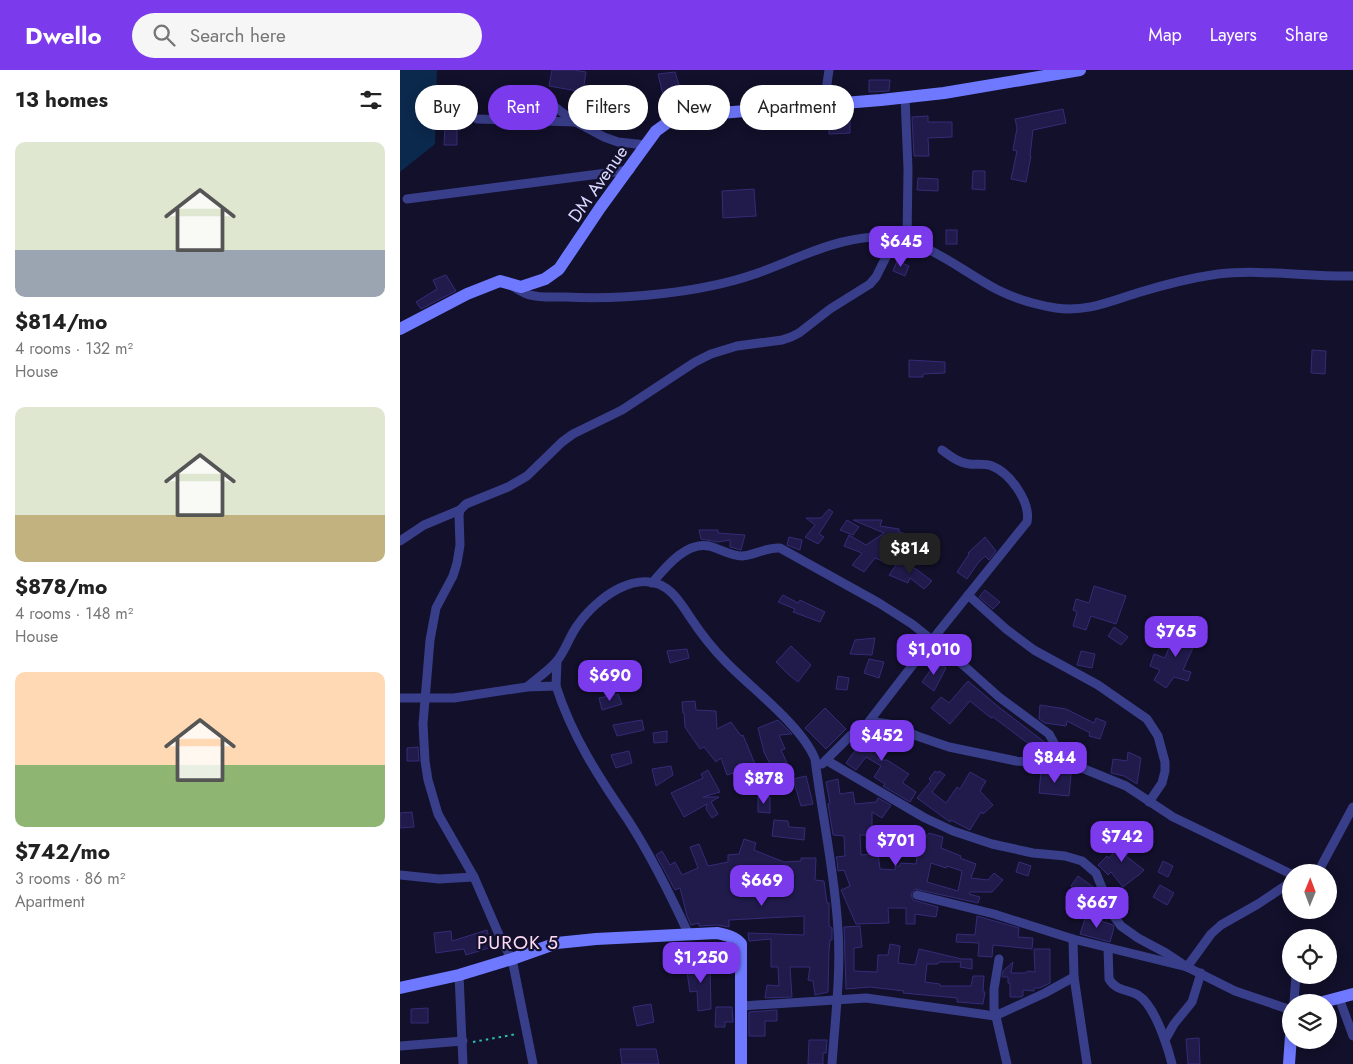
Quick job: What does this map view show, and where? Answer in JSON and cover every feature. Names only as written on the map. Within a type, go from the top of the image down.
[{"type":"main road","name":"DM Avenue","points":[[854,102],[944,93],[1080,70]]},
{"type":"main road","name":"DM Avenue","points":[[500,281],[521,287],[545,279],[559,270],[600,208],[630,170],[646,145],[664,124],[674,118],[683,116],[740,111]]},
{"type":"main road","points":[[400,329],[467,294],[500,281]]},
{"type":"main road","points":[[400,988],[459,975],[557,943],[596,939],[725,934],[741,944],[742,1064]]},
{"type":"main road","points":[[1339,998],[1353,994]]},
{"type":"main road","points":[[1289,1064],[1290,1049]]},
{"type":"street","points":[[826,85],[829,70]]},
{"type":"street","points":[[905,98],[908,169],[907,241]]},
{"type":"street","points":[[558,108],[568,116]]},
{"type":"street","points":[[478,119],[568,122]]},
{"type":"street","points":[[590,130],[604,138],[618,142],[646,145]]},
{"type":"street","points":[[407,199],[630,170]]},
{"type":"street","points":[[500,281],[530,295],[587,298],[635,296],[723,283],[754,274],[840,242],[875,237],[892,237],[919,244],[1013,297],[1069,309],[1098,307],[1137,293],[1190,279],[1218,274],[1353,276]]},
{"type":"street","points":[[400,541],[424,525],[460,510],[466,504],[508,488],[527,476],[562,442],[622,410],[695,362],[711,354],[747,344],[791,338],[870,284],[876,277],[887,255],[892,237]]},
{"type":"street","points":[[816,769],[850,736],[867,724],[1027,522],[1028,515],[1021,494],[1001,470],[987,464],[961,462],[942,450]]},
{"type":"street","points":[[460,510],[459,554],[454,576],[440,600],[433,622],[423,724],[425,761],[430,788],[438,814],[474,877],[503,944],[512,959],[525,1032],[533,1064]]},
{"type":"street","points":[[652,583],[674,560],[693,548],[708,546],[738,556],[755,554],[773,547],[780,548],[879,602],[912,624],[999,697],[1049,734],[1054,743],[1058,764]]},
{"type":"street","points":[[527,687],[557,661],[571,634],[591,608],[615,591],[634,582],[652,583],[663,586],[672,593],[710,645],[799,734],[811,749],[815,759],[837,913],[837,1001],[832,1064]]},
{"type":"street","points":[[968,595],[1006,629],[1034,650],[1098,685],[1147,719],[1158,736],[1165,762],[1162,783],[1148,802]]},
{"type":"street","points":[[557,661],[556,686],[575,734],[596,772],[651,858],[690,935]]},
{"type":"street","points":[[400,698],[454,698],[527,687],[556,686]]},
{"type":"street","points":[[867,724],[874,722],[889,724],[949,747],[1016,761],[1077,766],[1126,786],[1173,817],[1282,870]]},
{"type":"street","points":[[826,760],[925,818],[953,831],[992,844],[1033,853],[1065,856],[1082,860],[1096,872],[1113,915],[1121,926],[1187,967]]},
{"type":"street","points":[[1322,864],[1353,807]]},
{"type":"street","points":[[400,875],[439,879],[474,877]]},
{"type":"street","points":[[1187,967],[1211,934],[1221,924],[1258,904],[1282,888]]},
{"type":"street","points":[[917,895],[994,914],[1073,939],[1187,967],[1234,991],[1282,1007]]},
{"type":"street","points":[[1073,939],[1074,977],[1088,1064]]},
{"type":"street","points":[[1108,948],[1109,979],[1118,988],[1140,997],[1157,1021],[1172,1064]]},
{"type":"street","points":[[999,958],[993,1001],[994,1016],[1007,1064]]},
{"type":"street","points":[[1165,1040],[1174,1024],[1192,1002],[1201,973]]},
{"type":"street","points":[[459,975],[463,1064]]},
{"type":"street","points":[[742,1006],[866,998],[994,1016],[1045,993],[1074,977]]},
{"type":"street","points":[[1339,998],[1353,1036]]},
{"type":"street","points":[[400,1046],[463,1043]]},
{"type":"path","points":[[463,1043],[525,1032]]},
{"type":"water","points":[[400,70],[437,70],[437,85],[415,85],[415,130],[435,130],[435,144],[400,172]]},
{"type":"building","points":[[552,70],[586,72],[584,85],[568,85],[568,89],[558,88],[558,85],[549,85]]},
{"type":"building","points":[[675,72],[679,85],[661,85],[658,74]]},
{"type":"building","points":[[869,80],[890,80],[889,91],[869,92]]},
{"type":"building","points":[[1063,109],[1066,123],[1033,130],[1026,182],[1011,179],[1017,151],[1013,150],[1017,128],[1015,119]]},
{"type":"building","points":[[928,116],[928,122],[952,122],[952,137],[928,138],[929,156],[914,156],[912,117]]},
{"type":"building","points":[[445,130],[457,130],[457,145],[444,145]]},
{"type":"building","points":[[829,130],[850,130],[850,133],[829,134]]},
{"type":"building","points":[[973,171],[985,171],[985,190],[972,189]]},
{"type":"building","points":[[918,178],[938,179],[938,191],[917,190]]},
{"type":"building","points":[[754,189],[756,216],[723,218],[722,191]]},
{"type":"building","points":[[946,230],[957,230],[957,244],[946,244]]},
{"type":"building","points":[[897,261],[909,266],[905,276],[893,271]]},
{"type":"building","points":[[446,275],[456,291],[421,309],[416,302],[437,289],[433,280]]},
{"type":"building","points":[[1312,350],[1326,351],[1325,374],[1311,373]]},
{"type":"building","points":[[909,360],[945,362],[945,373],[923,374],[923,377],[909,377]]},
{"type":"building","points":[[829,509],[833,512],[819,534],[824,537],[818,544],[805,537],[815,525],[806,518],[821,518]]},
{"type":"building","points":[[847,520],[859,527],[853,535],[840,530]]},
{"type":"building","points":[[853,520],[882,520],[880,526],[899,529],[899,532],[917,537],[916,547],[888,544],[903,556],[889,564],[875,558],[864,572],[852,565],[862,553],[844,546],[849,535],[866,545],[884,533]]},
{"type":"building","points":[[699,530],[718,530],[718,533],[745,535],[741,550],[730,547],[730,540],[718,542],[701,539]]},
{"type":"building","points":[[789,537],[802,540],[800,550],[787,545]]},
{"type":"building","points":[[985,537],[996,551],[989,560],[985,556],[967,579],[957,572],[968,553]]},
{"type":"building","points":[[898,562],[916,569],[932,581],[924,589],[910,578],[908,583],[889,575]]},
{"type":"building","points":[[1094,586],[1126,596],[1116,624],[1091,616],[1086,630],[1073,626],[1077,612],[1073,610],[1076,599],[1089,603]]},
{"type":"building","points":[[985,590],[1000,602],[993,609],[979,597]]},
{"type":"building","points":[[783,595],[798,603],[800,600],[825,612],[820,622],[793,612],[795,609],[778,602]]},
{"type":"building","points":[[1183,626],[1201,632],[1198,642],[1196,641],[1183,670],[1191,672],[1188,681],[1174,677],[1166,688],[1154,680],[1160,670],[1150,666],[1154,654],[1165,658],[1172,640],[1177,642]]},
{"type":"building","points":[[1114,627],[1128,637],[1121,645],[1108,636]]},
{"type":"building","points":[[875,638],[872,655],[850,654],[855,640]]},
{"type":"building","points":[[962,641],[970,648],[963,656],[954,649]]},
{"type":"building","points":[[791,646],[811,665],[798,682],[776,662]]},
{"type":"building","points":[[687,649],[689,658],[670,663],[667,651]]},
{"type":"building","points":[[1081,651],[1095,654],[1092,668],[1077,665]]},
{"type":"building","points":[[869,659],[884,662],[879,678],[864,673]]},
{"type":"building","points":[[937,661],[946,668],[934,691],[922,682]]},
{"type":"building","points":[[838,676],[849,678],[847,690],[836,689]]},
{"type":"building","points":[[968,681],[1047,744],[1042,754],[970,701],[950,724],[931,708],[941,697],[949,703]]},
{"type":"building","points":[[618,694],[622,704],[602,710],[599,698]]},
{"type":"building","points":[[695,701],[696,710],[716,711],[717,729],[731,722],[741,736],[743,735],[755,764],[752,771],[755,780],[738,786],[733,773],[727,775],[721,758],[716,762],[704,747],[700,749],[685,727],[683,713],[682,702]]},
{"type":"building","points":[[1040,705],[1066,709],[1094,723],[1096,718],[1106,722],[1100,739],[1089,736],[1090,733],[1067,721],[1066,726],[1045,723],[1039,719]]},
{"type":"building","points":[[825,708],[846,729],[826,749],[805,728]]},
{"type":"building","points":[[642,720],[644,730],[617,736],[613,725]]},
{"type":"building","points":[[778,720],[792,734],[779,735],[785,749],[781,750],[787,763],[773,770],[764,752],[758,728]]},
{"type":"building","points":[[875,728],[885,737],[889,733],[903,738],[878,760],[887,760],[909,774],[903,783],[916,792],[910,802],[883,786],[885,784],[874,777],[881,766],[866,757],[856,770],[846,763],[859,745],[856,743],[864,734]]},
{"type":"building","points":[[667,731],[667,742],[654,743],[653,733]]},
{"type":"building","points":[[418,747],[419,761],[407,761],[407,748]]},
{"type":"building","points":[[629,751],[632,763],[616,768],[611,755]]},
{"type":"building","points":[[1128,752],[1141,758],[1137,784],[1124,776],[1111,773],[1113,759],[1127,761]]},
{"type":"building","points":[[671,766],[673,775],[656,786],[652,769]]},
{"type":"building","points":[[708,770],[720,792],[703,797],[719,797],[711,802],[718,814],[712,818],[706,809],[707,804],[684,817],[671,793],[703,778],[701,774]]},
{"type":"building","points":[[935,771],[945,775],[932,792],[946,803],[957,787],[960,789],[970,772],[986,781],[980,791],[993,805],[983,814],[981,812],[970,830],[951,820],[950,822],[917,798],[931,781],[929,779]]},
{"type":"building","points":[[1041,771],[1071,774],[1069,796],[1039,793]]},
{"type":"building","points":[[806,776],[813,804],[801,806],[793,779]]},
{"type":"building","points":[[838,779],[840,794],[853,792],[855,804],[876,802],[878,798],[891,805],[882,818],[872,812],[872,832],[867,832],[867,835],[860,835],[861,855],[878,853],[880,869],[895,870],[895,866],[900,866],[900,863],[916,864],[918,850],[920,850],[923,841],[929,833],[943,837],[941,848],[976,864],[971,878],[988,880],[994,873],[1003,880],[992,892],[970,892],[969,894],[980,897],[978,903],[915,889],[911,894],[913,900],[938,907],[936,917],[915,914],[915,924],[906,924],[906,908],[888,908],[889,923],[856,924],[841,890],[850,886],[844,870],[838,871],[836,857],[845,856],[844,836],[833,835],[826,782]],"holes":[[[931,863],[946,868],[947,866],[962,871],[958,891],[927,882]]]},
{"type":"building","points":[[758,797],[770,797],[770,813],[758,812]]},
{"type":"building","points":[[412,812],[414,827],[400,828],[400,813]]},
{"type":"building","points":[[774,820],[788,821],[789,827],[805,828],[804,840],[772,836]]},
{"type":"building","points":[[1131,833],[1139,840],[1126,856],[1144,870],[1123,887],[1111,872],[1108,875],[1098,865],[1107,856],[1109,858]]},
{"type":"building","points":[[744,839],[756,843],[754,850],[784,862],[801,861],[801,858],[816,858],[815,880],[824,881],[827,903],[829,903],[829,926],[832,928],[832,940],[830,940],[829,951],[828,992],[815,995],[813,981],[808,980],[810,967],[790,967],[792,997],[765,998],[767,985],[779,986],[778,967],[771,967],[771,939],[749,941],[748,933],[804,935],[804,916],[729,920],[729,927],[717,925],[699,926],[699,923],[691,925],[680,888],[675,890],[656,855],[662,851],[670,865],[675,862],[682,875],[698,868],[690,847],[699,844],[708,866],[728,862],[728,855],[739,854]]},
{"type":"building","points":[[1163,861],[1173,866],[1168,877],[1158,872]]},
{"type":"building","points":[[1019,862],[1031,866],[1028,876],[1016,872]]},
{"type":"building","points":[[1078,876],[1096,889],[1100,901],[1092,907],[1085,897],[1071,886]]},
{"type":"building","points":[[1160,885],[1174,893],[1167,905],[1153,897]]},
{"type":"building","points":[[977,916],[1019,928],[1018,937],[1033,938],[1032,949],[993,945],[992,957],[978,956],[979,943],[956,942],[957,934],[975,935]]},
{"type":"building","points":[[1086,916],[1113,925],[1114,928],[1110,942],[1080,934]]},
{"type":"building","points":[[860,926],[862,947],[854,948],[854,971],[877,972],[878,955],[888,955],[890,944],[900,946],[898,963],[915,965],[919,949],[962,959],[972,959],[972,969],[960,967],[961,962],[927,964],[925,982],[940,984],[940,986],[971,986],[973,976],[984,976],[983,992],[985,992],[983,1004],[957,1002],[957,998],[903,993],[904,991],[870,987],[846,989],[844,927]]},
{"type":"building","points":[[487,930],[492,947],[466,955],[464,949],[436,953],[434,933],[451,931],[452,941]]},
{"type":"building","points":[[692,949],[693,964],[677,966],[675,950]]},
{"type":"building","points":[[1034,949],[1050,949],[1050,983],[1040,988],[1034,988],[1034,991],[1023,990],[1023,996],[1021,997],[1010,997],[1010,983],[1008,983],[1008,977],[1002,977],[1003,971],[1013,962],[1011,973],[1035,972]]},
{"type":"building","points":[[710,964],[711,1009],[698,1011],[697,991],[690,992],[686,965]]},
{"type":"building","points":[[651,1004],[654,1022],[637,1026],[633,1007]]},
{"type":"building","points":[[716,1007],[732,1007],[733,1022],[725,1022],[725,1027],[715,1027]]},
{"type":"building","points":[[428,1008],[428,1023],[411,1023],[411,1009]]},
{"type":"building","points":[[777,1010],[777,1021],[765,1021],[765,1036],[749,1036],[749,1012]]},
{"type":"building","points":[[1199,1038],[1200,1064],[1188,1064],[1186,1039]]},
{"type":"building","points":[[809,1040],[827,1040],[826,1053],[823,1053],[823,1064],[808,1064]]},
{"type":"building","points":[[620,1049],[656,1049],[659,1064],[622,1064]]},
{"type":"district","name":"PUROK 5","points":[[518,942]]}]
